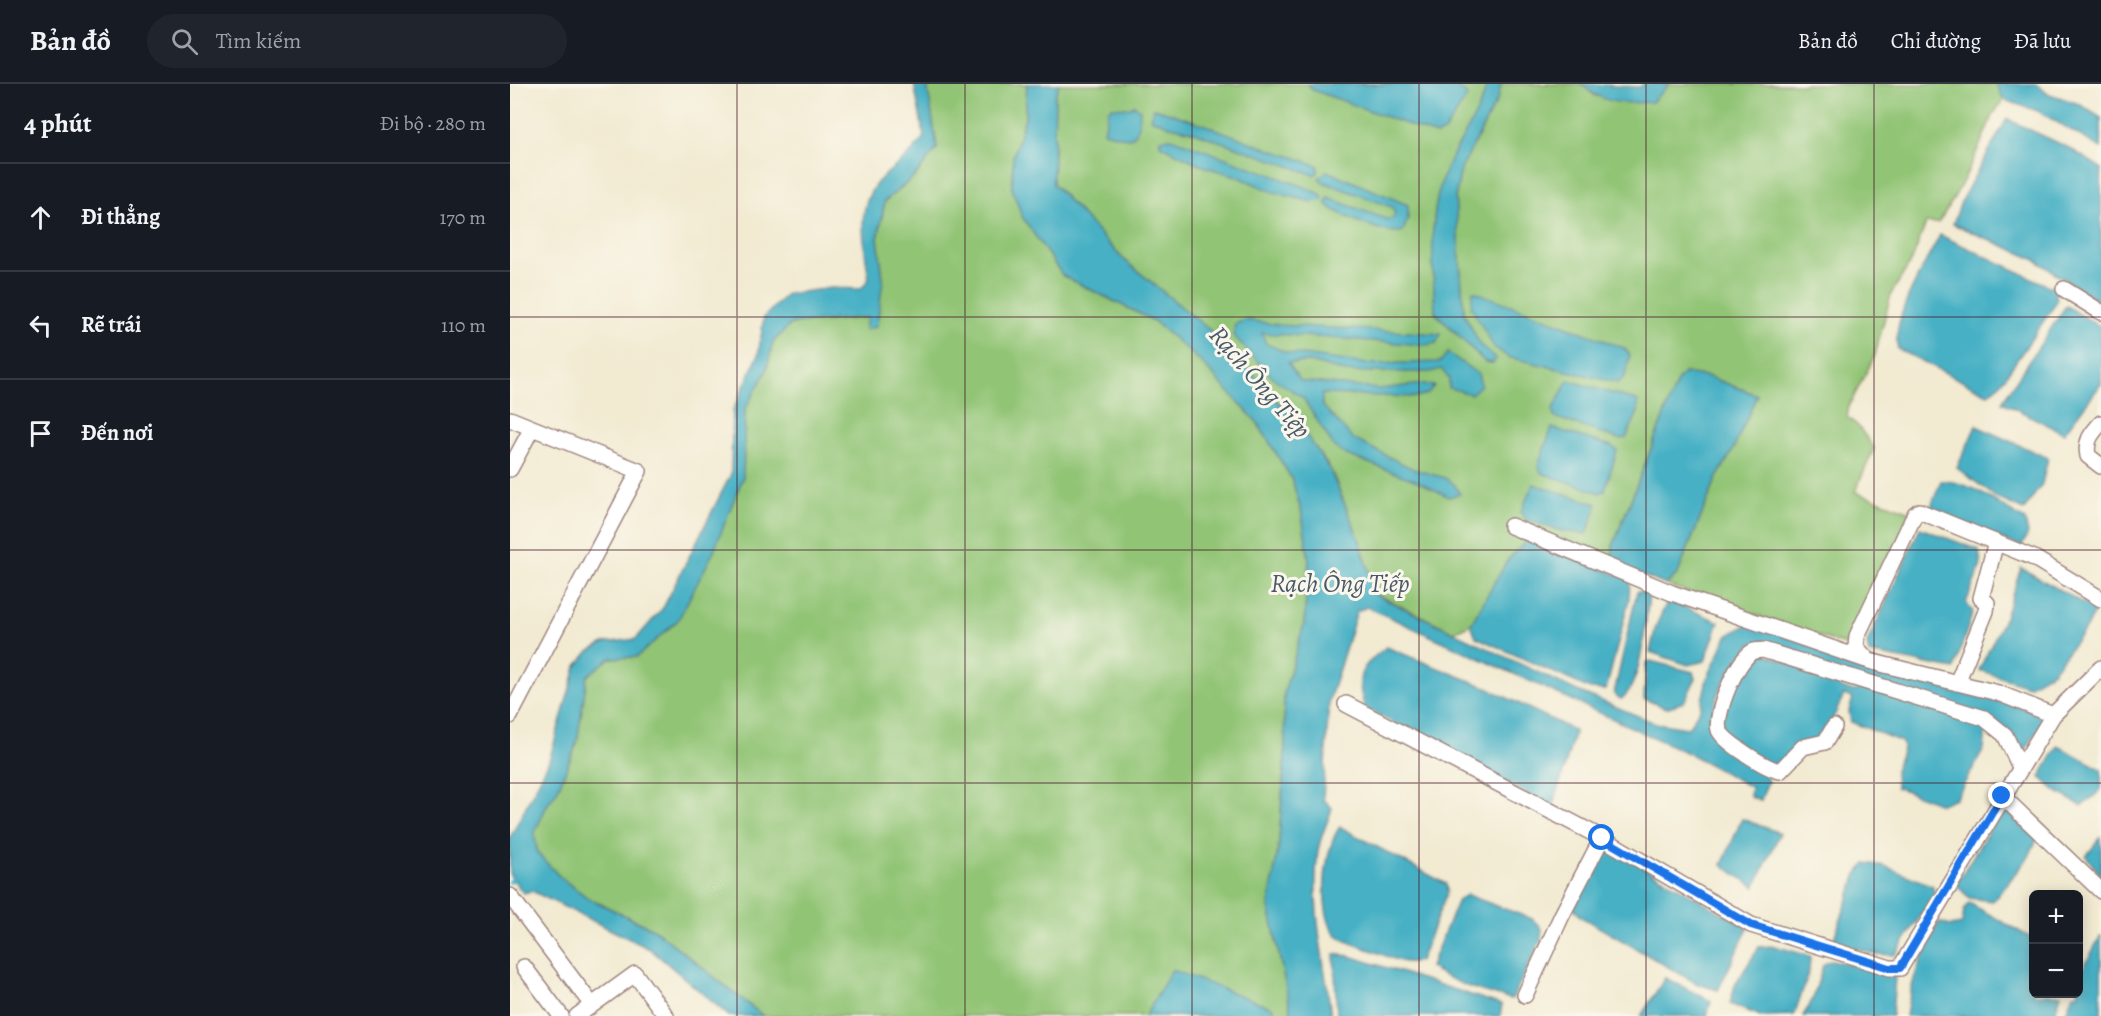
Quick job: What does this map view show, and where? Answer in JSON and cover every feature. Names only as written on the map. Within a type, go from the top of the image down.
[{"type":"street","points":[[2064,289],[2101,312]]},
{"type":"street","points":[[510,419],[639,471],[510,716]]},
{"type":"street","points":[[2101,423],[2090,436],[2086,446],[2088,456],[2101,466]]},
{"type":"street","points":[[510,469],[532,428]]},
{"type":"street","points":[[1869,661],[1856,647],[1857,636],[1917,513],[2034,558],[2101,599]]},
{"type":"street","points":[[1511,526],[1672,593],[1869,661],[1998,693],[2053,715]]},
{"type":"street","points":[[1957,683],[1986,610],[1987,603],[1981,598],[1996,542]]},
{"type":"street","points":[[1834,727],[1825,742],[1803,747],[1780,771],[1741,750],[1723,736],[1718,720],[1725,695],[1744,659],[1753,651],[1763,651],[1984,718],[2005,735],[2020,767]]},
{"type":"street","points":[[1346,704],[1602,838],[1751,925],[1790,939],[1890,968],[1900,968],[2053,715],[2101,668]]},
{"type":"street","points":[[2002,796],[2101,891]]},
{"type":"street","points":[[1525,995],[1562,915],[1602,838]]},
{"type":"street","points":[[510,896],[592,1005]]},
{"type":"street","points":[[524,967],[561,1016]]},
{"type":"street","points":[[577,1016],[635,974],[666,1016]]},
{"type":"green space","points":[[927,84],[1027,84],[1025,118],[1013,157],[1012,189],[1023,218],[1063,276],[1154,321],[1199,360],[1257,422],[1292,479],[1302,514],[1309,560],[1304,624],[1284,693],[1285,754],[1279,842],[1269,907],[1292,1016],[763,1016],[655,930],[588,898],[561,878],[538,854],[534,834],[547,805],[557,791],[577,743],[587,676],[610,658],[637,656],[743,477],[745,409],[766,372],[773,342],[791,324],[868,317],[883,279],[878,238],[885,201],[915,176],[937,148]]},
{"type":"green space","points":[[1059,84],[1486,84],[1481,103],[1451,158],[1441,185],[1434,221],[1433,257],[1435,313],[1485,362],[1493,363],[1496,359],[1480,345],[1464,313],[1455,198],[1461,169],[1498,98],[1501,84],[1581,84],[1595,96],[1652,102],[1669,84],[1996,84],[2004,100],[1992,117],[1965,178],[1944,214],[1938,223],[1926,223],[1912,260],[1891,294],[1875,355],[1849,406],[1847,417],[1858,426],[1874,448],[1855,492],[1911,512],[1851,647],[1666,585],[1678,573],[1716,479],[1733,450],[1757,395],[1709,377],[1685,373],[1678,380],[1621,525],[1613,546],[1612,563],[1529,538],[1471,624],[1454,632],[1376,594],[1360,541],[1331,470],[1301,427],[1223,341],[1123,259],[1053,184],[1055,96]]},
{"type":"water","points":[[914,84],[927,84],[937,148],[915,176],[885,201],[878,238],[883,279],[877,326],[865,330],[867,317],[791,324],[773,342],[766,372],[745,409],[743,477],[713,553],[678,620],[637,657],[610,658],[587,676],[577,742],[557,791],[547,805],[534,834],[538,854],[561,878],[588,898],[655,930],[763,1016],[729,1016],[650,949],[532,891],[523,893],[510,875],[510,838],[549,761],[576,667],[588,652],[604,643],[636,639],[663,608],[731,474],[733,410],[758,356],[764,317],[787,294],[831,288],[861,289],[869,279],[863,237],[868,197],[875,185],[911,152],[924,136]]},
{"type":"water","name":"Rạch Ông Tiếp","points":[[1027,84],[1059,84],[1055,97],[1053,184],[1123,259],[1223,341],[1301,427],[1330,470],[1360,541],[1376,595],[1575,690],[1655,723],[1688,728],[1700,709],[1707,679],[1727,636],[1748,624],[1995,697],[2046,717],[2021,757],[2009,733],[1752,643],[1722,686],[1714,710],[1713,722],[1717,734],[1725,744],[1764,773],[1768,781],[1761,800],[1750,797],[1751,787],[1690,754],[1367,607],[1357,611],[1329,701],[1323,799],[1332,808],[1319,846],[1316,892],[1319,934],[1331,1016],[1292,1016],[1269,907],[1279,842],[1285,754],[1284,693],[1304,624],[1309,560],[1302,514],[1292,479],[1257,422],[1199,360],[1154,321],[1063,276],[1023,218],[1012,189],[1013,157],[1025,118]]},
{"type":"water","points":[[1308,84],[1447,84],[1465,92],[1467,97],[1444,132],[1436,135],[1313,90]]},
{"type":"water","points":[[1486,84],[1501,84],[1498,98],[1461,169],[1455,198],[1464,313],[1480,345],[1496,359],[1493,363],[1485,362],[1435,312],[1433,257],[1434,220],[1441,184],[1451,158],[1481,103]]},
{"type":"water","points":[[1581,84],[1640,87],[1643,84],[1669,84],[1652,102],[1632,103],[1614,102],[1598,96]]},
{"type":"water","points":[[1996,84],[2036,84],[2047,93],[2079,104],[2101,118],[2101,148],[2038,111],[2004,100]]},
{"type":"water","points":[[1134,105],[1140,110],[1139,126],[1133,137],[1127,138],[1104,132],[1108,111],[1112,107],[1129,108]]},
{"type":"water","points":[[1154,108],[1311,163],[1318,166],[1318,172],[1314,175],[1188,130],[1170,126],[1150,118]]},
{"type":"water","points":[[2007,119],[2069,148],[2101,168],[2101,303],[2034,259],[1953,224],[1962,199]]},
{"type":"water","points":[[1171,138],[1302,186],[1321,194],[1323,200],[1312,202],[1273,192],[1234,175],[1205,167],[1160,145],[1160,139]]},
{"type":"water","points":[[1327,171],[1408,205],[1408,219],[1403,231],[1387,231],[1377,228],[1356,221],[1331,208],[1326,203],[1328,198],[1386,219],[1392,219],[1395,214],[1392,207],[1323,182],[1319,178]]},
{"type":"water","points":[[1940,235],[2053,288],[2057,298],[2054,306],[2001,383],[1988,394],[1898,349],[1899,322],[1904,307]]},
{"type":"water","points":[[1473,291],[1624,348],[1630,355],[1625,376],[1618,383],[1508,357],[1494,347],[1471,307]]},
{"type":"water","points":[[2066,306],[2101,327],[2101,384],[2064,433],[2002,402]]},
{"type":"water","points":[[1246,320],[1280,325],[1441,334],[1436,343],[1425,345],[1262,333],[1266,344],[1288,353],[1368,364],[1440,362],[1448,353],[1478,374],[1481,385],[1471,394],[1449,388],[1449,378],[1441,369],[1430,372],[1345,372],[1310,362],[1288,363],[1301,381],[1379,389],[1424,384],[1434,386],[1427,394],[1415,397],[1322,394],[1322,405],[1353,439],[1413,469],[1445,478],[1454,484],[1460,494],[1449,497],[1417,481],[1344,454],[1334,447],[1303,398],[1273,378],[1233,335],[1235,324]]},
{"type":"water","points":[[1684,373],[1709,377],[1757,395],[1733,450],[1716,479],[1678,573],[1666,585],[1612,563],[1613,546],[1678,380]]},
{"type":"water","points":[[1568,380],[1638,401],[1638,412],[1626,438],[1618,439],[1554,417],[1553,410]]},
{"type":"water","points":[[1976,426],[2048,458],[2042,484],[2024,510],[1997,498],[1957,468]]},
{"type":"water","points":[[1552,428],[1611,446],[1617,450],[1605,490],[1600,493],[1541,473],[1538,465]]},
{"type":"water","points":[[1941,481],[1974,489],[2025,520],[2028,534],[2021,547],[1930,509]]},
{"type":"water","points":[[1533,484],[1597,504],[1587,534],[1561,531],[1525,519],[1521,512]]},
{"type":"water","points":[[1920,528],[1979,550],[1981,565],[1966,603],[1973,612],[1954,669],[1869,653],[1867,643]]},
{"type":"water","points":[[1529,538],[1630,580],[1629,600],[1606,690],[1590,689],[1476,637],[1471,624],[1507,561]]},
{"type":"water","points":[[2021,568],[2095,610],[2086,628],[2052,672],[2028,686],[1979,670],[2005,617]]},
{"type":"water","points":[[1637,591],[1649,593],[1642,650],[1634,680],[1628,692],[1621,699],[1614,694]]},
{"type":"water","points":[[1668,600],[1719,622],[1705,661],[1688,665],[1650,652],[1656,626]]},
{"type":"water","points":[[1386,647],[1483,686],[1575,731],[1553,807],[1365,708],[1360,688],[1362,673],[1370,661]]},
{"type":"water","points":[[1758,651],[1829,678],[1844,689],[1855,691],[1861,688],[1978,720],[1986,729],[1984,749],[1956,798],[1941,804],[1896,787],[1895,771],[1903,748],[1902,742],[1851,722],[1849,711],[1853,698],[1844,695],[1824,737],[1787,766],[1767,764],[1728,736],[1721,724],[1732,690]]},
{"type":"water","points":[[1650,661],[1693,672],[1696,678],[1684,702],[1666,708],[1644,699],[1646,663]]},
{"type":"water","points":[[2058,746],[2101,769],[2101,790],[2082,806],[2054,790],[2040,777]]},
{"type":"water","points":[[2004,806],[2038,837],[2028,858],[1993,901],[1969,898],[1956,884]]},
{"type":"water","points":[[1742,819],[1780,833],[1755,887],[1722,865]]},
{"type":"water","points":[[1340,827],[1446,884],[1447,892],[1420,961],[1398,960],[1351,943],[1338,936],[1331,927],[1325,899],[1325,882],[1330,850]]},
{"type":"water","points":[[2101,837],[2101,876],[2086,856]]},
{"type":"water","points":[[1604,844],[1748,928],[1718,990],[1698,984],[1581,917],[1572,906]]},
{"type":"water","points":[[1866,863],[1884,866],[1933,886],[1934,895],[1895,955],[1874,954],[1833,941],[1857,874]]},
{"type":"water","points":[[1467,895],[1532,919],[1542,929],[1541,940],[1512,999],[1470,987],[1430,967],[1458,900]]},
{"type":"water","points":[[1969,903],[2029,937],[2029,998],[2060,998],[2054,1016],[1906,1016],[1918,968],[1939,922],[1950,926],[1962,924],[1964,910]]},
{"type":"water","points":[[2101,935],[2101,1016],[2065,1016],[2072,998],[2083,998],[2083,968]]},
{"type":"water","points":[[1774,946],[1810,956],[1809,972],[1794,1015],[1761,1016],[1730,1004],[1735,985],[1759,947]]},
{"type":"water","points":[[1334,954],[1350,956],[1502,1005],[1500,1016],[1337,1016]]},
{"type":"water","points":[[1832,960],[1895,976],[1892,1016],[1803,1016],[1813,999],[1823,965]]},
{"type":"water","points":[[1172,970],[1274,1008],[1274,1016],[1145,1016]]},
{"type":"water","points":[[1665,978],[1711,1001],[1707,1016],[1641,1016]]},
{"type":"waterway","points":[[510,882],[513,879]]},
{"type":"route","points":[[1602,838],[1751,925],[1790,939],[1890,968],[1900,968],[2002,796]]},
{"type":"water label","name":"Rạch Ông Tiệp","points":[[1260,382]]}]
